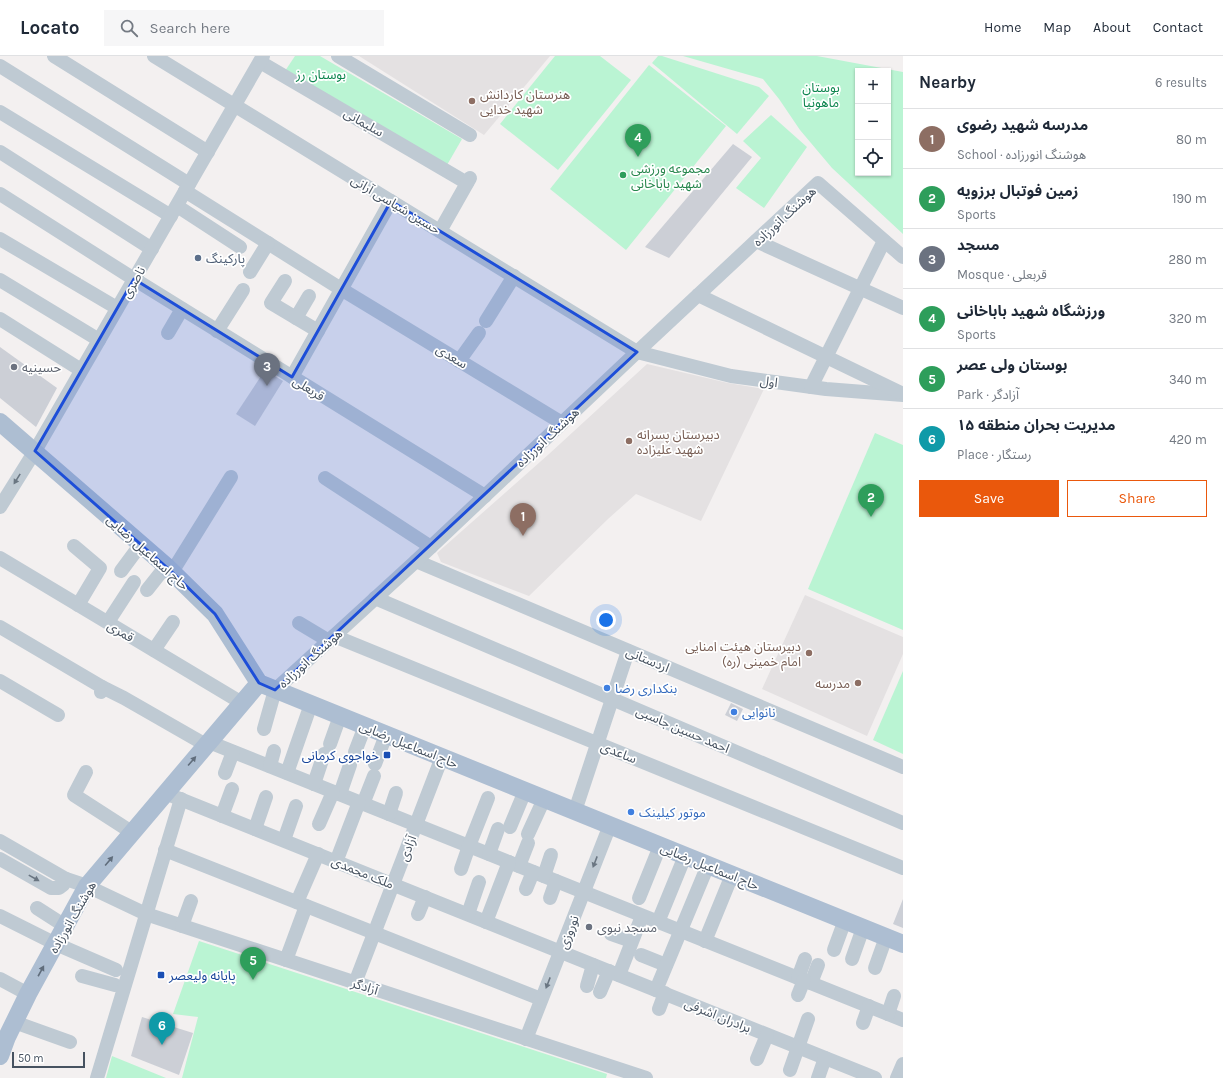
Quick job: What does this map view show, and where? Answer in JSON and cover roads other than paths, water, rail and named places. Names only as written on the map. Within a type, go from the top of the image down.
[{"type":"main road","name":"حاج اسماعیل رضایی","points":[[0,422],[169,569],[215,614],[267,686],[903,944]]},
{"type":"main road","name":"هوشنگ انورزاده","points":[[0,1056],[8,1025],[28,994],[87,886],[133,833],[173,796],[208,744],[242,703],[267,686]]},
{"type":"street","points":[[54,56],[208,152]]},
{"type":"street","name":"حسین شیاسی آرانی","points":[[154,56],[637,352]]},
{"type":"street","points":[[338,56],[470,135]]},
{"type":"street","name":"ناصری","points":[[1,503],[35,451],[262,59]]},
{"type":"street","name":"سلیمانی","points":[[262,59],[468,180],[440,231]]},
{"type":"street","name":"سعدی","points":[[0,66],[187,188],[268,243],[562,423]]},
{"type":"street","points":[[0,112],[240,247]]},
{"type":"street","points":[[0,152],[152,249]]},
{"type":"street","name":"هوشنگ انورزاده","points":[[267,686],[332,638],[416,562],[818,183],[884,241]]},
{"type":"street","name":"قربعلی","points":[[0,194],[134,280],[485,496]]},
{"type":"street","points":[[292,377],[390,201]]},
{"type":"street","points":[[0,239],[117,308]]},
{"type":"street","points":[[756,241],[903,308]]},
{"type":"street","points":[[811,387],[884,241],[903,257]]},
{"type":"street","points":[[250,272],[268,243]]},
{"type":"street","points":[[486,321],[514,276]]},
{"type":"street","points":[[0,280],[99,340]]},
{"type":"street","points":[[285,281],[271,303],[318,331]]},
{"type":"street","points":[[217,330],[242,290]]},
{"type":"street","points":[[698,295],[903,394]]},
{"type":"street","points":[[296,318],[309,296]]},
{"type":"street","points":[[168,333],[182,309]]},
{"type":"street","points":[[0,320],[82,370]]},
{"type":"street","points":[[459,361],[479,333]]},
{"type":"street","name":"اول","points":[[637,352],[731,376],[811,387],[903,394]]},
{"type":"street","points":[[147,590],[169,569],[231,477]]},
{"type":"street","points":[[325,478],[431,547]]},
{"type":"street","points":[[121,571],[141,544]]},
{"type":"street","points":[[74,546],[100,568],[78,605]]},
{"type":"street","name":"قمری","points":[[0,558],[242,703]]},
{"type":"street","name":"اردستانی","points":[[416,562],[903,767]]},
{"type":"street","points":[[108,622],[134,582]]},
{"type":"street","name":"احمد حسین جاسبی","points":[[375,598],[903,822]]},
{"type":"street","points":[[154,650],[173,622]]},
{"type":"street","name":"ساعدی","points":[[299,623],[332,638],[598,743],[903,868]]},
{"type":"street","points":[[0,627],[102,690],[124,698],[208,744],[270,766],[903,1020]]},
{"type":"street","points":[[575,811],[628,651]]},
{"type":"street","points":[[0,681],[58,715]]},
{"type":"street","points":[[264,728],[267,686]]},
{"type":"street","points":[[286,773],[311,704]]},
{"type":"street","points":[[314,784],[340,716]]},
{"type":"street","points":[[356,752],[365,726]]},
{"type":"street","points":[[336,862],[374,770],[386,735]]},
{"type":"street","points":[[270,766],[274,751]]},
{"type":"street","points":[[225,773],[233,752]]},
{"type":"street","name":"آزادی","points":[[355,983],[442,757]]},
{"type":"street","points":[[319,824],[350,765]]},
{"type":"street","points":[[86,772],[74,795],[133,833]]},
{"type":"street","points":[[222,816],[232,789]]},
{"type":"street","points":[[489,854],[525,791]]},
{"type":"street","points":[[389,814],[396,793]]},
{"type":"street","points":[[96,1078],[165,850],[173,796]]},
{"type":"street","name":"ملک محمدی","points":[[173,796],[560,951]]},
{"type":"street","points":[[255,829],[266,797]]},
{"type":"street","points":[[461,869],[488,798]]},
{"type":"street","points":[[486,922],[514,864],[528,839],[544,799]]},
{"type":"street","points":[[284,840],[296,806]]},
{"type":"street","name":"نوروزی","points":[[526,1039],[610,825]]},
{"type":"street","name":"آزادگر","points":[[0,841],[66,879],[87,886],[146,914],[646,1078]]},
{"type":"street","points":[[639,898],[660,846]]},
{"type":"street","points":[[165,850],[541,999]]},
{"type":"street","points":[[286,960],[301,904],[318,854]]},
{"type":"street","points":[[550,898],[545,876],[551,855]]},
{"type":"street","points":[[658,922],[685,856]]},
{"type":"street","points":[[0,859],[51,888],[59,888],[63,885],[66,879]]},
{"type":"street","points":[[659,1010],[660,992],[666,965],[708,865]]},
{"type":"street","points":[[705,941],[732,875]]},
{"type":"street","points":[[526,889],[545,876]]},
{"type":"street","points":[[468,914],[479,882]]},
{"type":"street","points":[[418,914],[425,897]]},
{"type":"street","points":[[182,926],[191,901]]},
{"type":"street","points":[[37,908],[65,926]]},
{"type":"street","points":[[0,916],[56,944],[111,968],[109,983],[82,976]]},
{"type":"street","points":[[593,965],[594,989],[614,973],[642,916]]},
{"type":"street","points":[[834,950],[845,920]]},
{"type":"street","points":[[852,959],[863,928]]},
{"type":"street","points":[[611,934],[631,941]]},
{"type":"street","points":[[875,968],[886,937]]},
{"type":"street","name":"برادران اشرفی","points":[[560,951],[825,1058],[848,1073],[875,1078]]},
{"type":"street","points":[[641,955],[666,965]]},
{"type":"street","points":[[798,995],[804,980],[805,959]]},
{"type":"street","points":[[804,980],[818,965]]},
{"type":"street","points":[[0,979],[28,994]]},
{"type":"street","points":[[888,1014],[894,996]]},
{"type":"street","points":[[863,1023],[869,1006]]},
{"type":"street","points":[[790,1070],[808,1019]]},
{"type":"street","points":[[8,1025],[70,1042]]},
{"type":"street","points":[[757,1059],[768,1035]]},
{"type":"street","points":[[818,1078],[825,1058]]},
{"type":"street","points":[[898,1078],[903,1064]]},
{"type":"place","name":"هنرستان کاردانش شهید خدایی","points":[[472,101]]},
{"type":"place","name":"ورزشگاه شهید باباخانی","points":[[638,157]]},
{"type":"place","name":"مجموعه ورزشی شهید باباخانی","points":[[623,175]]},
{"type":"place","name":"پارکینگ","points":[[198,258]]},
{"type":"place","name":"حسینیه","points":[[14,367]]},
{"type":"place","name":"مسجد","points":[[267,386]]},
{"type":"place","name":"دبیرستان پسرانه شهید علیزاده","points":[[629,441]]},
{"type":"place","name":"زمین فوتبال برزویه","points":[[871,517]]},
{"type":"place","name":"مدرسه شهید رضوی","points":[[523,536]]},
{"type":"place","name":"دبیرستان هیئت امنایی امام خمینی (ره)","points":[[809,653]]},
{"type":"place","name":"مدرسه","points":[[858,683]]},
{"type":"place","name":"بنکداری رضا","points":[[607,688]]},
{"type":"place","name":"نانوایی","points":[[734,712]]},
{"type":"place","name":"خواجوی کرمانی","points":[[387,755]]},
{"type":"place","name":"موتور کیلینک","points":[[631,812]]},
{"type":"place","name":"مسجد نبوی","points":[[589,927]]},
{"type":"place","name":"پایانه ولیعصر","points":[[161,975]]},
{"type":"place","name":"بوستان ولی عصر","points":[[253,980]]},
{"type":"place","name":"مدیریت بحران منطقه ۱۵","points":[[162,1045]]},
{"type":"park label","name":"بوستان رز","points":[[321,74]]},
{"type":"park label","name":"بوستان ماهونیا","points":[[821,94]]}]
